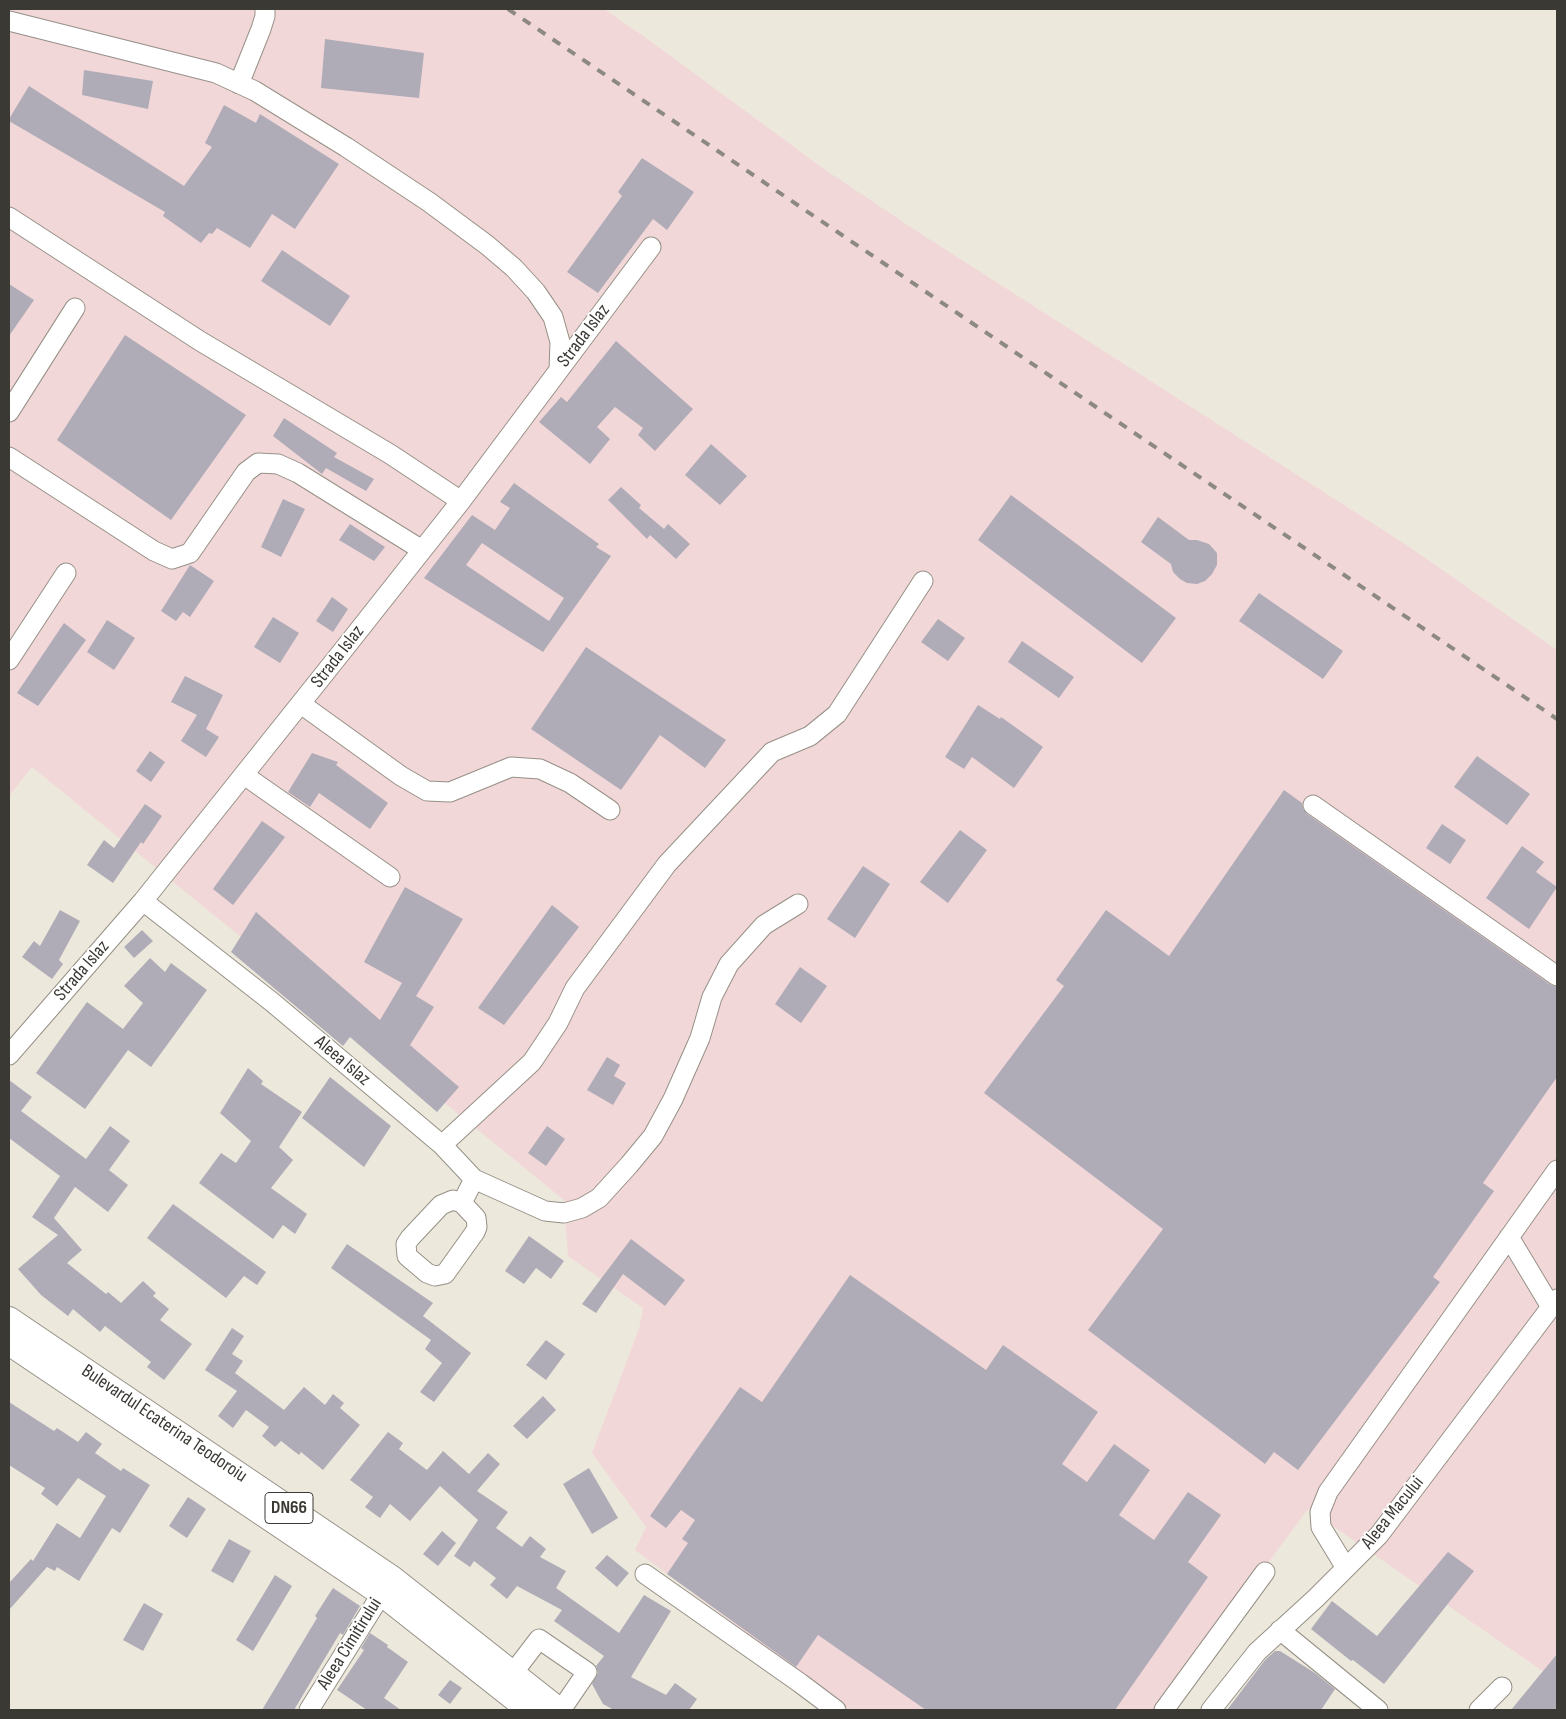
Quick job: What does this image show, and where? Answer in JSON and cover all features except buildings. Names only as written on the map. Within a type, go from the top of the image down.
[{"type":"main road","name":"Bulevardul Ecaterina Teodoroiu","points":[[9,1319],[513,1673],[556,1709]]},
{"type":"main road","name":"Bulevardul Ecaterina Teodoroiu","points":[[9,1343],[387,1586],[528,1710]]},
{"type":"street","points":[[238,84],[263,23],[265,9]]},
{"type":"street","points":[[9,22],[216,73],[255,91],[346,147],[429,202],[494,251],[536,292],[553,317],[560,342],[559,370]]},
{"type":"street","points":[[9,217],[200,341],[390,454],[460,501]]},
{"type":"street","name":"Strada Islaz","points":[[9,1055],[143,901],[301,704],[460,501],[650,247]]},
{"type":"street","points":[[9,412],[75,308]]},
{"type":"street","points":[[9,457],[154,551],[172,559],[190,553],[246,472],[258,463],[278,464],[298,472],[422,550]]},
{"type":"street","points":[[9,660],[66,573]]},
{"type":"street","points":[[442,1145],[532,1062],[558,1023],[575,988],[667,864],[772,752],[810,736],[837,714],[923,581]]},
{"type":"street","points":[[301,704],[402,776],[427,791],[450,792],[511,767],[540,769],[570,783],[610,810]]},
{"type":"street","points":[[244,775],[390,877]]},
{"type":"street","points":[[1313,805],[1557,976]]},
{"type":"street","name":"Aleea Islaz","points":[[143,901],[272,1002],[442,1145],[474,1179],[545,1211],[564,1213],[582,1208],[599,1198],[630,1166],[653,1136],[673,1099],[700,1038],[712,997],[729,964],[764,925],[798,904]]},
{"type":"street","points":[[1346,1568],[1322,1527],[1320,1512],[1328,1492],[1557,1170]]},
{"type":"street","points":[[462,1203],[474,1179]]},
{"type":"street","points":[[1509,1237],[1554,1303]]},
{"type":"street","name":"Aleea Macului","points":[[1211,1710],[1257,1652],[1379,1535],[1554,1303]]},
{"type":"street","points":[[1164,1710],[1265,1572]]},
{"type":"street","points":[[645,1574],[836,1710]]},
{"type":"street","name":"Aleea Cimitirului","points":[[308,1710],[387,1586]]},
{"type":"street","points":[[1280,1630],[1378,1710]]},
{"type":"street","points":[[513,1673],[539,1640],[587,1672],[556,1709]]},
{"type":"street","points":[[1479,1710],[1502,1687]]},
{"type":"shaded area","points":[[9,9],[604,9],[824,169],[915,230],[1408,546],[1557,650],[1557,1681],[1308,1509],[1159,1710],[850,1710],[635,1550],[646,1527],[592,1453],[639,1329],[643,1308],[568,1256],[564,1200],[32,767],[9,796]]},
{"type":"railway","points":[[508,9],[1557,719]]}]
